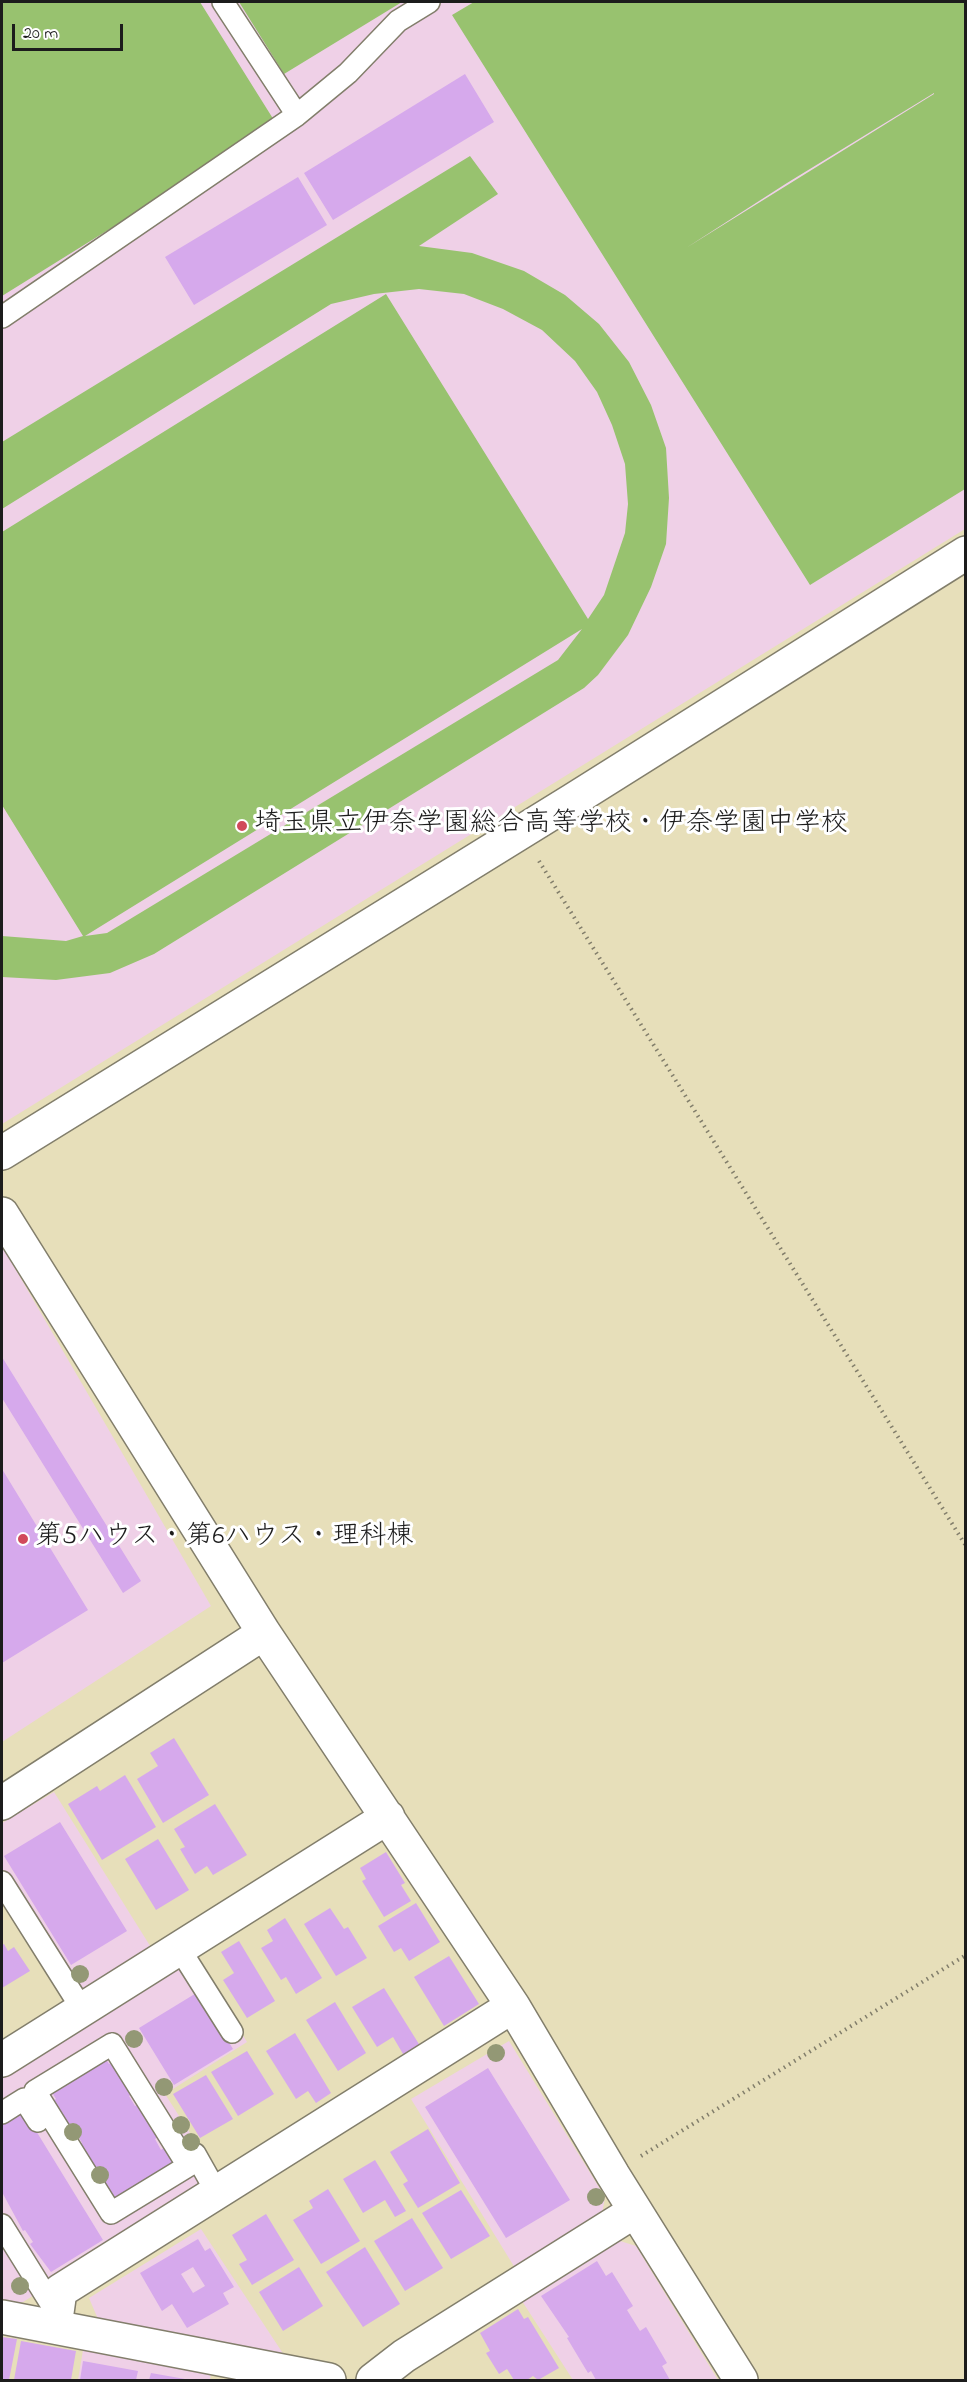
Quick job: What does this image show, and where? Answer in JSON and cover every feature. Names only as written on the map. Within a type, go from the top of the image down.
[{"type":"street","points":[[2,1153],[966,553]]},
{"type":"street","points":[[2,1214],[264,1633],[513,2006],[613,2175],[741,2380]]},
{"type":"street","points":[[2,1803],[264,1633]]},
{"type":"street","points":[[2,2060],[388,1817]]},
{"type":"street","points":[[55,2320],[60,2291],[513,2006]]},
{"type":"street","points":[[373,2380],[404,2356],[635,2211]]},
{"type":"street","points":[[2,2317],[55,2320],[329,2380]]},
{"type":"lane","points":[[223,2],[297,115]]},
{"type":"lane","points":[[2,316],[297,115],[348,72],[399,21],[429,2]]},
{"type":"lane","points":[[2,1882],[82,2009]]},
{"type":"lane","points":[[179,1948],[232,2032]]},
{"type":"lane","points":[[112,2044],[184,2161],[188,2166],[111,2213],[35,2091],[112,2044]]},
{"type":"lane","points":[[2,2113],[24,2099],[105,2229]]},
{"type":"lane","points":[[184,2161],[195,2154],[217,2193]]},
{"type":"lane","points":[[2,2225],[55,2320]]},
{"type":"path","points":[[522,831],[966,1546]]},
{"type":"path","points":[[613,2175],[966,1955]]},
{"type":"shaded area","name":"埼玉県立伊奈学園総合高等学校・伊奈学園中学校","points":[[2,2],[965,2],[965,529],[2,1124]]},
{"type":"shaded area","points":[[2,1246],[211,1606],[2,1742]]},
{"type":"shaded area","points":[[54,1792],[152,1949],[67,2000],[2,1896],[2,1823]]},
{"type":"shaded area","points":[[195,1957],[247,2042],[165,2094],[219,2178],[23,2302],[2,2303],[2,2077]]},
{"type":"shaded area","points":[[509,2041],[605,2197],[602,2214],[515,2268],[411,2099]]},
{"type":"shaded area","points":[[201,2229],[284,2355],[98,2319],[89,2298]]},
{"type":"shaded area","points":[[617,2240],[636,2246],[718,2380],[573,2380],[522,2301]]},
{"type":"shaded area","points":[[83,2350],[211,2374],[210,2380],[78,2380]]},
{"type":"green space","points":[[2,2],[200,2],[277,125],[2,296]]},
{"type":"green space","points":[[239,2],[402,2],[284,74]]},
{"type":"green space","points":[[474,2],[965,2],[965,489],[810,585],[452,15]],"holes":[[[934,94],[686,248],[787,183]]]},
{"type":"green space","points":[[470,156],[498,194],[419,246],[472,253],[524,271],[565,295],[599,324],[629,362],[651,405],[666,448],[669,498],[666,544],[651,587],[628,635],[598,675],[584,688],[154,954],[110,973],[56,980],[2,977],[2,936],[66,941],[83,936],[2,805],[2,532],[386,294],[588,619],[604,595],[625,533],[628,504],[625,464],[612,425],[597,392],[575,361],[542,330],[503,309],[464,294],[419,289],[374,294],[331,304],[2,509],[2,442]],"holes":[[[582,629],[558,660],[107,933],[85,936]]]},
{"type":"building","points":[[465,74],[494,122],[333,220],[304,173]]},
{"type":"building","points":[[298,177],[327,225],[194,305],[165,257]]},
{"type":"building","points":[[2,1357],[141,1581],[123,1593],[2,1398]]},
{"type":"building","name":"第5ハウス・第6ハウス・理科棟","points":[[2,1469],[88,1610],[2,1663]]},
{"type":"building","points":[[174,1738],[209,1795],[163,1823],[137,1779],[158,1766],[150,1753]]},
{"type":"building","points":[[125,1775],[156,1827],[102,1860],[68,1804],[97,1786],[100,1791]]},
{"type":"building","points":[[215,1804],[247,1855],[213,1875],[207,1866],[195,1874],[180,1849],[185,1847],[174,1829]]},
{"type":"building","points":[[60,1822],[127,1931],[71,1965],[4,1856]]},
{"type":"building","points":[[158,1839],[189,1890],[156,1910],[125,1859]]},
{"type":"building","points":[[386,1852],[405,1883],[401,1885],[411,1901],[384,1917],[362,1881],[366,1879],[360,1868]]},
{"type":"building","points":[[416,1903],[440,1942],[409,1961],[401,1948],[394,1952],[378,1926]]},
{"type":"building","points":[[330,1908],[344,1929],[348,1927],[367,1958],[336,1976],[304,1924]]},
{"type":"building","points":[[285,1918],[322,1978],[296,1994],[286,1977],[281,1980],[261,1948],[273,1941],[267,1930]]},
{"type":"building","points":[[239,1941],[275,2001],[247,2018],[223,1980],[234,1973],[221,1952]]},
{"type":"building","points":[[4,1944],[8,1951],[14,1947],[30,1971],[2,1988],[2,1945]]},
{"type":"building","points":[[449,1956],[479,2004],[444,2026],[414,1977]]},
{"type":"building","points":[[384,1988],[422,2049],[406,2059],[393,2037],[377,2047],[352,2007]]},
{"type":"building","points":[[198,1992],[233,2049],[174,2085],[139,2028]]},
{"type":"building","points":[[335,2002],[366,2053],[338,2071],[306,2020]]},
{"type":"building","points":[[295,2033],[331,2093],[316,2103],[308,2091],[296,2099],[266,2051]]},
{"type":"building","points":[[247,2051],[274,2094],[238,2116],[211,2072]]},
{"type":"building","points":[[104,2056],[109,2064],[113,2061],[133,2094],[129,2096],[135,2106],[139,2104],[159,2136],[155,2139],[161,2150],[166,2146],[177,2166],[116,2204],[99,2170],[96,2171],[80,2145],[82,2143],[73,2127],[70,2129],[53,2101],[56,2099],[50,2089]]},
{"type":"building","points":[[488,2068],[570,2200],[506,2238],[425,2107]]},
{"type":"building","points":[[206,2075],[233,2119],[200,2138],[173,2094]]},
{"type":"building","points":[[22,2108],[103,2240],[51,2272],[30,2244],[33,2242],[25,2230],[23,2231],[2,2192],[2,2121]]},
{"type":"building","points":[[428,2129],[460,2183],[418,2208],[403,2184],[408,2181],[390,2152]]},
{"type":"building","points":[[375,2160],[406,2211],[395,2217],[385,2200],[363,2213],[343,2179]]},
{"type":"building","points":[[328,2189],[360,2241],[321,2264],[293,2220],[313,2208],[309,2201]]},
{"type":"building","points":[[461,2190],[490,2236],[451,2259],[422,2213]]},
{"type":"building","points":[[266,2214],[294,2260],[252,2285],[239,2264],[247,2260],[232,2235]]},
{"type":"building","points":[[412,2218],[443,2268],[405,2291],[374,2241]]},
{"type":"building","points":[[198,2239],[205,2251],[210,2248],[234,2287],[223,2293],[229,2304],[187,2328],[172,2304],[162,2311],[140,2273]],"holes":[[[193,2267],[205,2286],[193,2293],[181,2274]]]},
{"type":"building","points":[[365,2247],[400,2304],[363,2327],[326,2272]]},
{"type":"building","points":[[597,2261],[606,2276],[612,2272],[633,2306],[627,2310],[640,2331],[646,2327],[667,2363],[662,2366],[670,2380],[596,2380],[591,2371],[588,2373],[567,2338],[569,2337],[541,2296]]},
{"type":"building","points":[[299,2267],[323,2306],[283,2331],[259,2292]]},
{"type":"building","points":[[518,2309],[524,2319],[528,2317],[559,2368],[538,2380],[533,2376],[527,2380],[514,2380],[507,2369],[499,2374],[486,2353],[490,2351],[480,2333]]},
{"type":"building","points":[[2,2337],[17,2339],[9,2380],[2,2380]]},
{"type":"building","points":[[21,2341],[76,2351],[71,2380],[14,2380]]},
{"type":"building","points":[[83,2361],[138,2371],[136,2380],[80,2380]]},
{"type":"building","points":[[151,2373],[185,2379],[185,2380],[149,2380]]},
{"type":"place","name":"埼玉県立伊奈学園総合高等学校・伊奈学園中学校","points":[[242,826]]},
{"type":"place","name":"第5ハウス・第6ハウス・理科棟","points":[[23,1539]]}]
